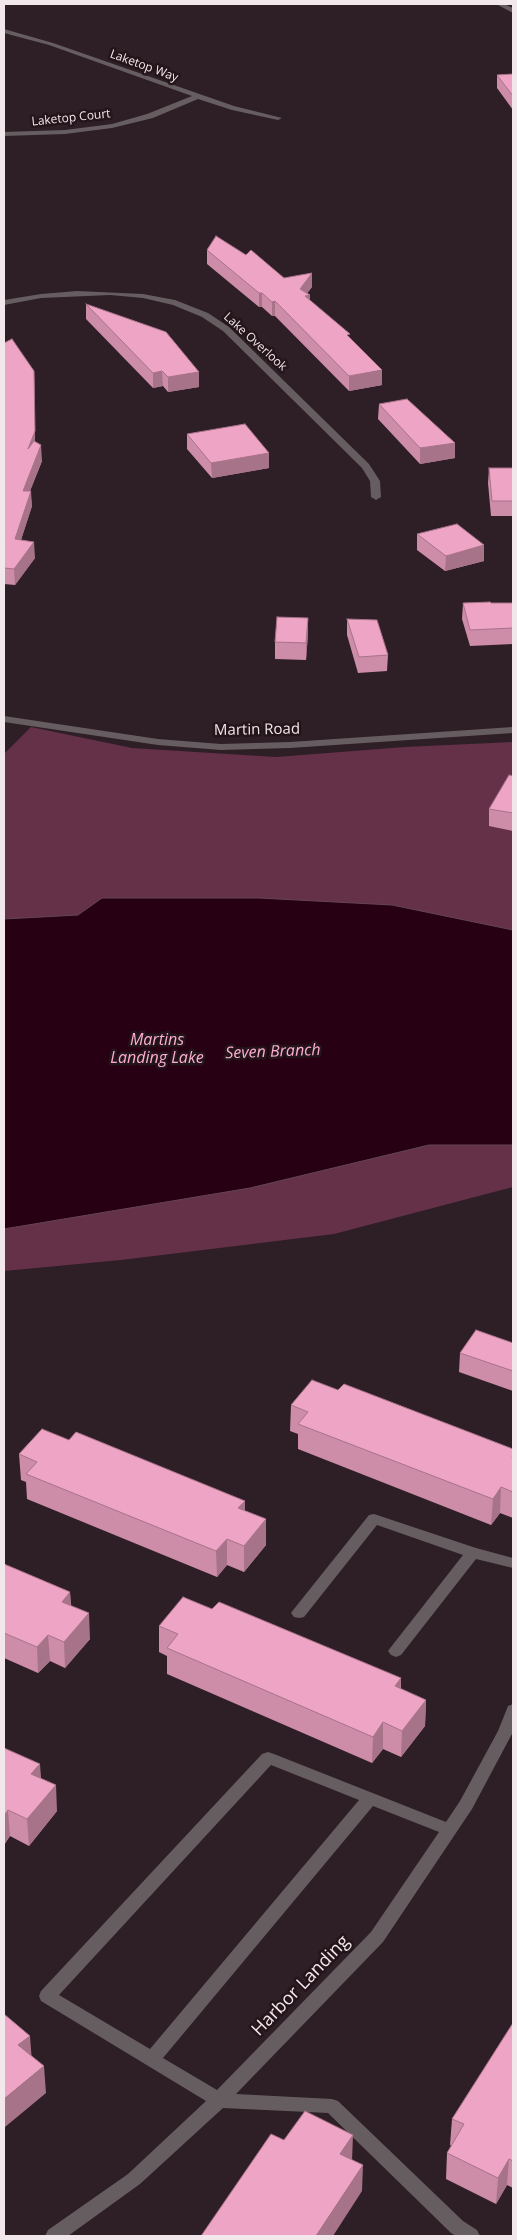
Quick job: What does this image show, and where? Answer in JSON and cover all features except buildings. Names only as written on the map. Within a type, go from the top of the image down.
[{"type":"street","points":[[499,4],[513,11]]},
{"type":"street","name":"Laketop Way","points":[[4,31],[51,44],[196,97],[232,108],[278,118]]},
{"type":"street","name":"Laketop Court","points":[[4,134],[65,132],[112,126],[150,116],[196,97]]},
{"type":"street","name":"Lake Overlook","points":[[4,303],[41,296],[110,293],[143,296],[174,303],[205,315],[226,330],[366,466],[375,481],[376,497]]},
{"type":"street","name":"Martin Road","points":[[4,719],[158,742],[222,747],[290,745],[513,730]]},
{"type":"street","points":[[299,1613],[374,1518],[473,1553],[513,1562]]},
{"type":"street","points":[[396,1651],[473,1553]]},
{"type":"street","name":"Harbor Landing","points":[[54,2236],[134,2178],[219,2100],[377,1937],[466,1805],[501,1740],[513,1710]]},
{"type":"street","points":[[450,1830],[268,1758],[47,1996],[219,2100],[332,2106],[460,2233]]},
{"type":"street","points":[[152,2059],[370,1798]]},
{"type":"shaded area","points":[[31,727],[132,748],[276,757],[405,747],[513,742],[513,1187],[334,1234],[121,1260],[4,1271],[4,754]]},
{"type":"water","name":"Martins Landing Lake","points":[[102,898],[259,898],[392,905],[513,930],[513,1145],[429,1145],[250,1188],[4,1229],[4,919],[78,915]]},
{"type":"water label","name":"Seven Branch","points":[[273,1052]]}]
